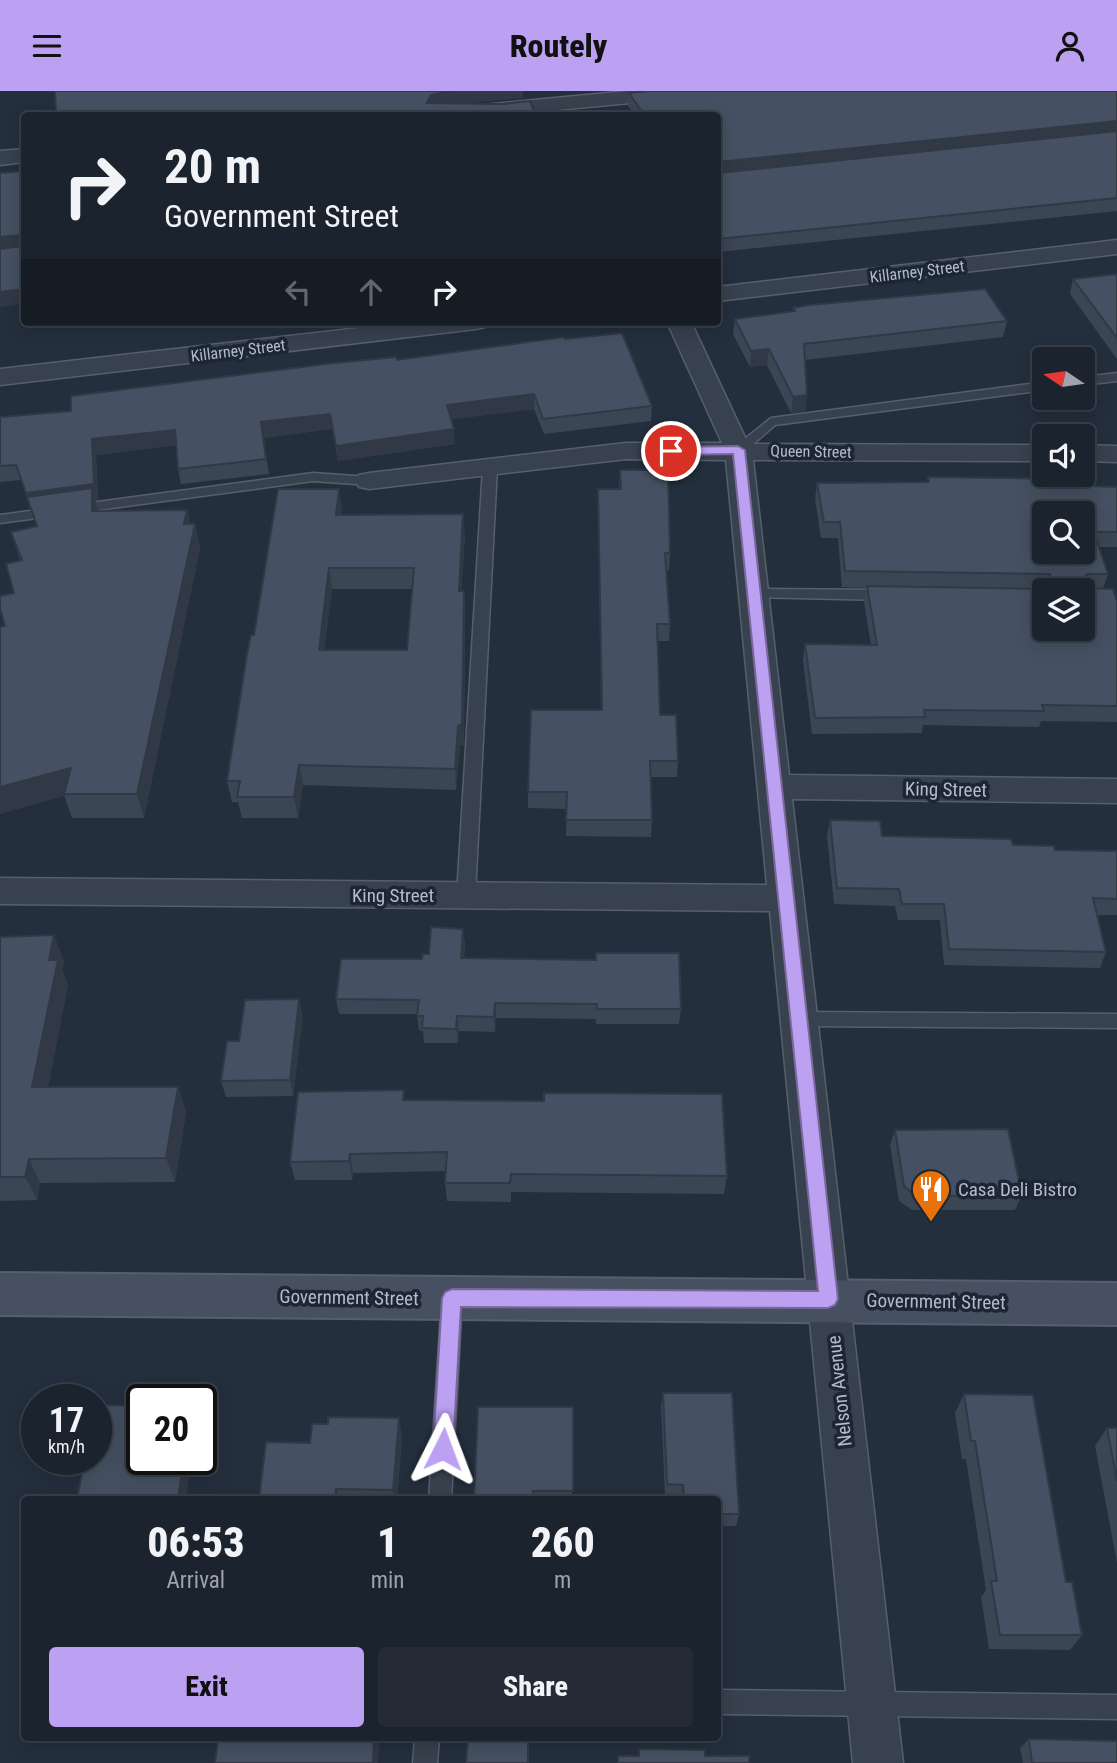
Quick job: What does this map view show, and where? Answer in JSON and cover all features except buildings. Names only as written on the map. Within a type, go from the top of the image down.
[{"type":"street","points":[[475,112],[694,91]]},
{"type":"street","points":[[0,158],[21,156]]},
{"type":"street","name":"Killarney Street","points":[[721,294],[1117,247]]},
{"type":"street","name":"Killarney Street","points":[[0,377],[441,326]]},
{"type":"street","name":"Nelson Avenue","points":[[681,326],[738,450],[878,1763]]},
{"type":"street","name":"Queen Street","points":[[369,481],[626,451],[1032,453]]},
{"type":"street","points":[[1095,453],[1117,454]]},
{"type":"street","name":"King Street","points":[[774,787],[1117,791]]},
{"type":"street","name":"King Street","points":[[0,891],[786,898]]},
{"type":"street","name":"Government Street","points":[[0,1294],[828,1299],[1117,1304]]},
{"type":"lane","points":[[1096,379],[1117,377]]},
{"type":"lane","points":[[738,450],[771,422],[1032,388]]},
{"type":"lane","points":[[466,895],[490,467]]},
{"type":"lane","points":[[0,519],[313,477],[369,481]]},
{"type":"lane","points":[[754,594],[901,595]]},
{"type":"lane","points":[[799,1019],[1117,1021]]},
{"type":"lane","points":[[440,1496],[452,1298]]},
{"type":"lane","points":[[721,1702],[1117,1707]]},
{"type":"lane","points":[[425,1763],[427,1741]]},
{"type":"place","name":"Casa Deli Bistro","points":[[931,1223]]},
{"type":"route","points":[[443,1449],[452,1298],[828,1299],[738,450],[671,451]]}]
